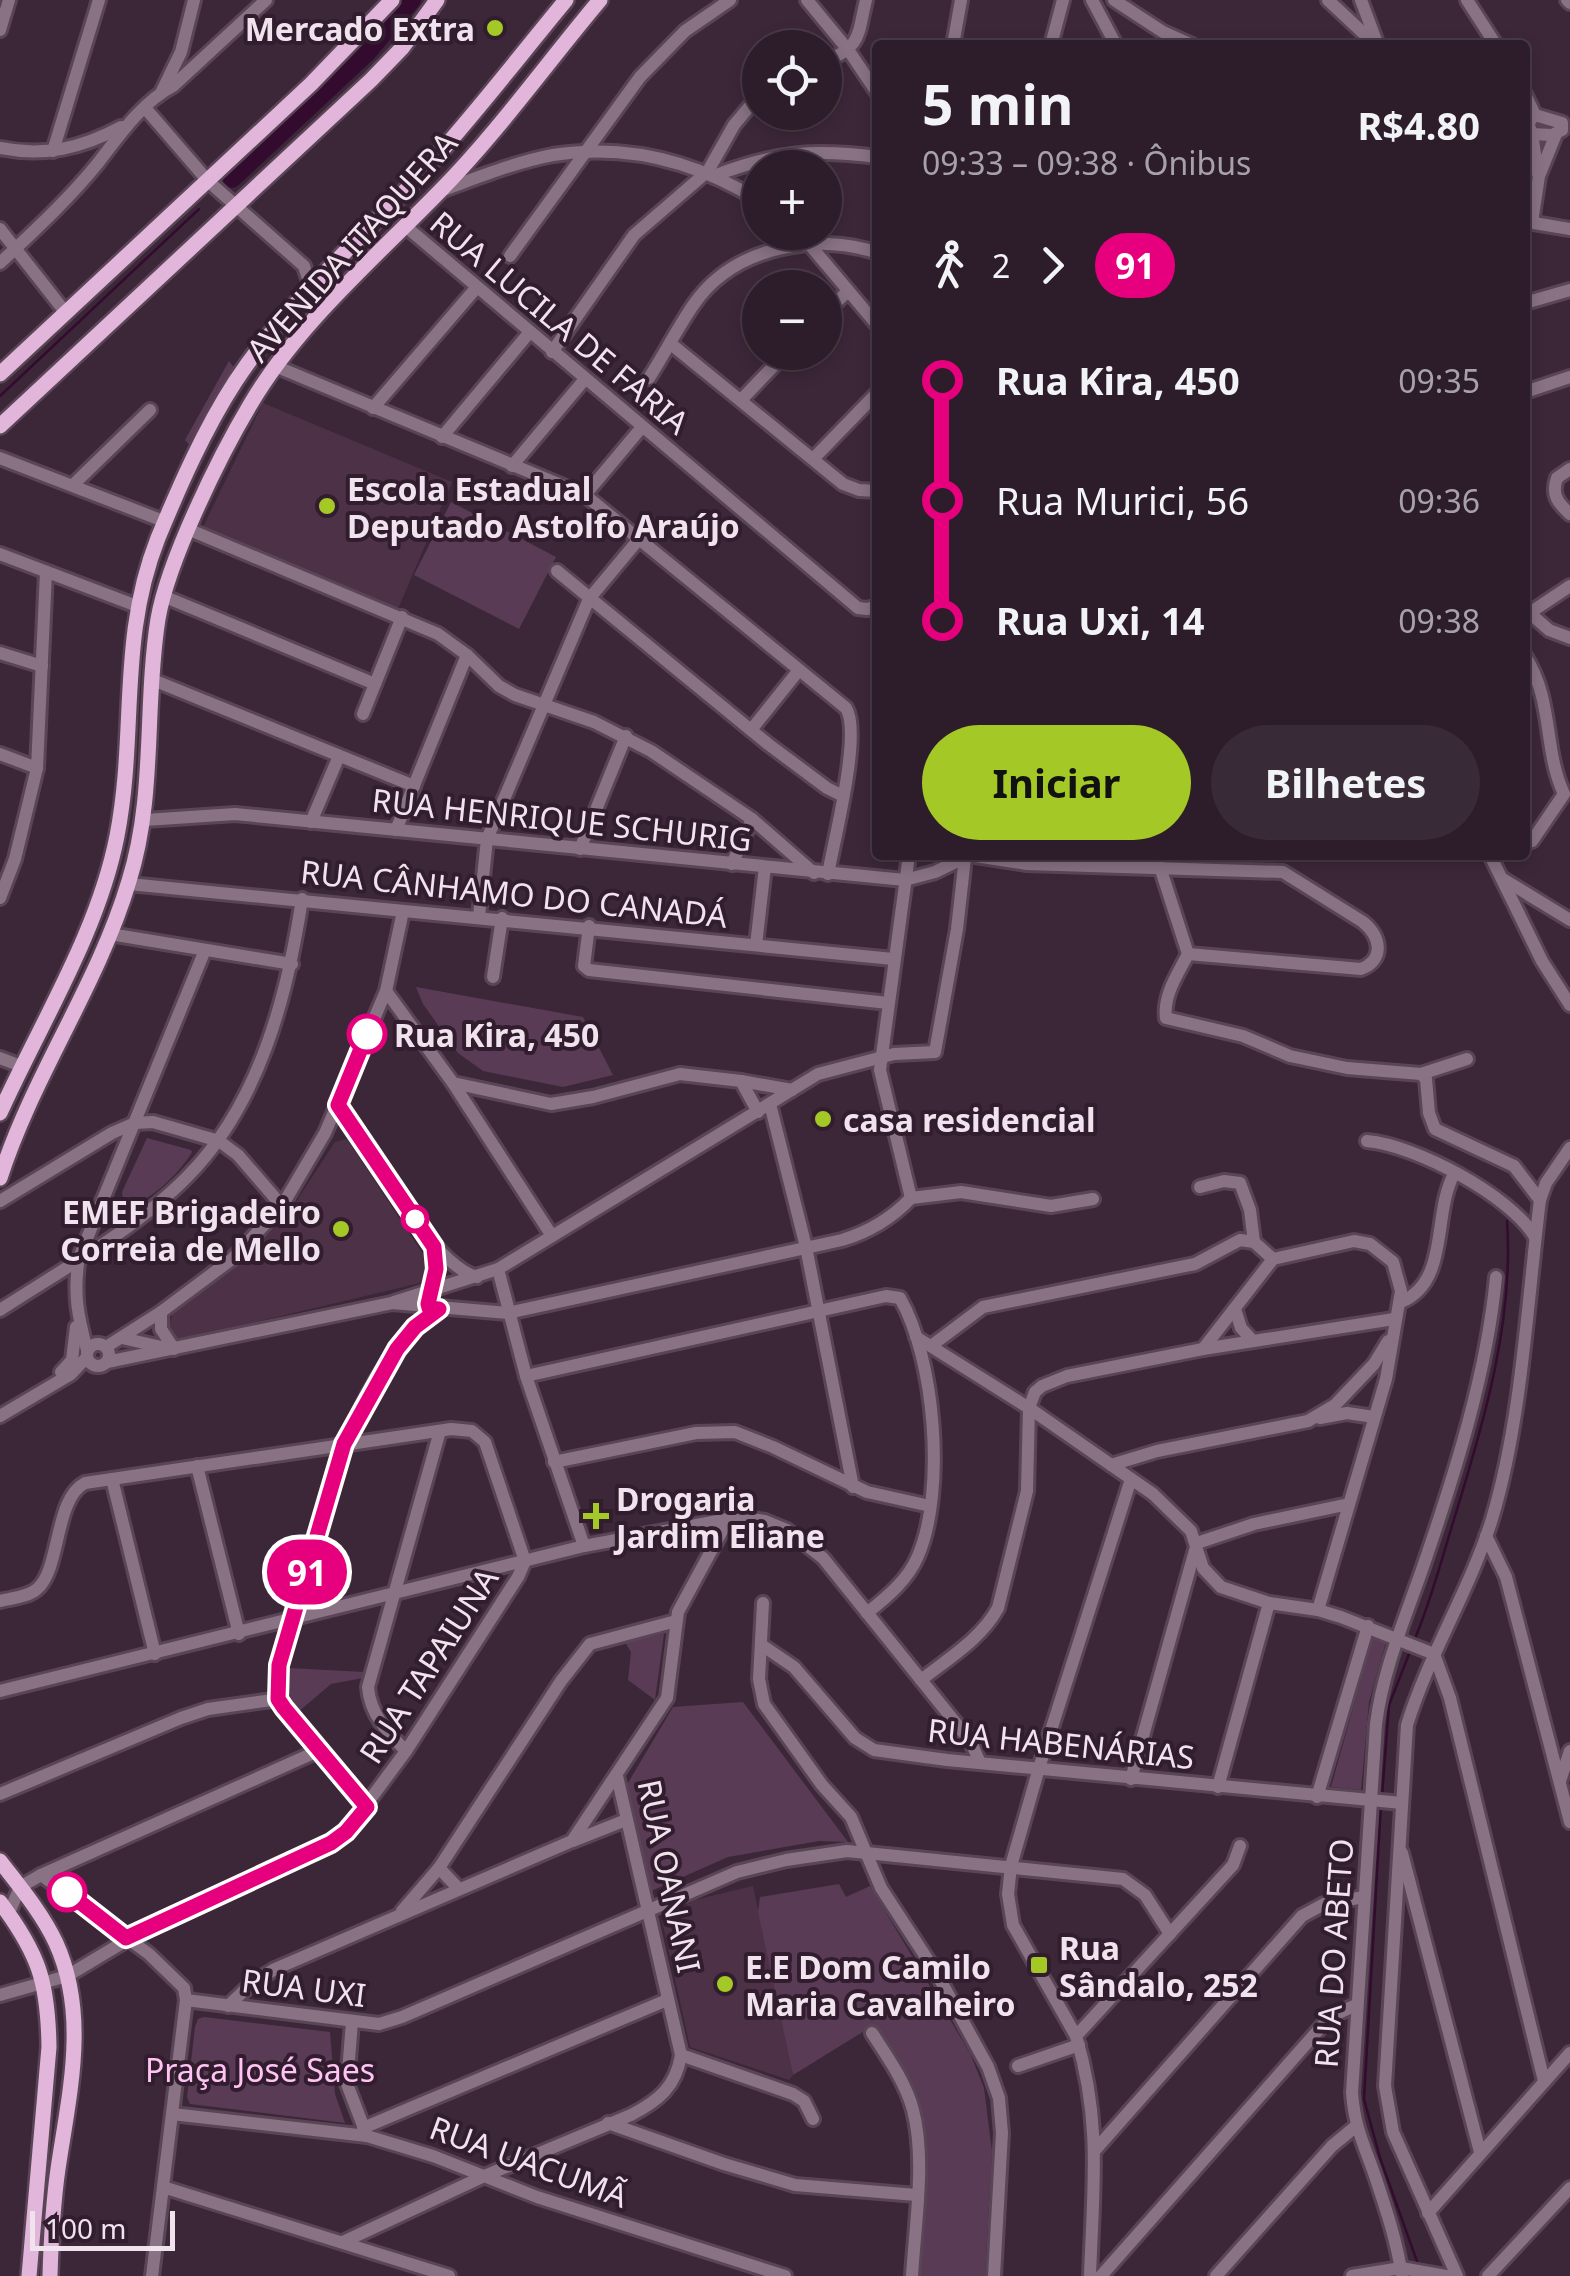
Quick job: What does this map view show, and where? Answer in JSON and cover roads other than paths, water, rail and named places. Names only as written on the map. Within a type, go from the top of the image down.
[{"type":"main road","points":[[0,426],[371,80],[402,48],[438,0]]},
{"type":"main road","name":"AVENIDA ITAQUERA","points":[[0,1114],[79,947],[116,840],[137,606],[166,522],[218,410],[236,381],[311,288],[422,172],[566,0]]},
{"type":"main road","name":"AVENIDA ITAQUERA","points":[[0,1178],[24,1114],[110,934],[129,884],[144,820],[152,680],[163,596],[234,435],[275,366],[441,190],[600,0]]},
{"type":"main road","points":[[0,374],[208,181],[383,4]]},
{"type":"main road","points":[[6,1161],[8,1137],[28,1083],[28,1073],[21,1066]]},
{"type":"main road","points":[[0,1861],[46,1925],[67,1976],[73,2013],[74,2060],[55,2191],[50,2276]]},
{"type":"main road","points":[[4,1908],[28,1943],[45,1983],[49,2047],[28,2276]]},
{"type":"street","points":[[0,30],[9,0]]},
{"type":"street","points":[[53,151],[99,0]]},
{"type":"street","points":[[0,148],[53,151],[93,142],[124,126],[162,92],[181,52],[194,0]]},
{"type":"street","points":[[162,92],[266,0]]},
{"type":"street","points":[[510,256],[538,213],[660,55],[730,0]]},
{"type":"street","points":[[807,0],[872,85]]},
{"type":"street","points":[[842,54],[849,51],[859,30],[866,0]]},
{"type":"street","points":[[954,40],[961,0]]},
{"type":"street","points":[[1052,40],[1063,0]]},
{"type":"street","points":[[1092,0],[1113,40]]},
{"type":"street","points":[[1114,0],[1180,40]]},
{"type":"street","points":[[1328,0],[1372,40]]},
{"type":"street","points":[[1362,0],[1375,40]]},
{"type":"street","points":[[1467,0],[1493,40]]},
{"type":"street","points":[[146,109],[208,181],[304,266],[326,272]]},
{"type":"street","points":[[712,173],[742,115]]},
{"type":"street","points":[[1530,124],[1564,129]]},
{"type":"street","points":[[1530,124],[1564,129]]},
{"type":"street","points":[[1530,124],[1539,176]]},
{"type":"street","points":[[0,263],[98,163],[124,126]]},
{"type":"street","points":[[1530,217],[1539,176],[1564,129]]},
{"type":"street","points":[[552,352],[634,235],[712,173],[793,152],[872,156]]},
{"type":"street","points":[[441,190],[535,159],[586,154],[639,154],[712,173],[742,190]]},
{"type":"street","points":[[1530,222],[1569,231]]},
{"type":"street","name":"RUA LUCILA DE FARIA","points":[[404,225],[858,608],[872,608]]},
{"type":"street","points":[[0,228],[66,313]]},
{"type":"street","points":[[842,245],[872,252]]},
{"type":"street","points":[[649,378],[695,302],[731,269],[771,250]]},
{"type":"street","points":[[817,250],[872,319]]},
{"type":"street","points":[[304,266],[311,288]]},
{"type":"street","points":[[373,408],[477,286]]},
{"type":"street","points":[[1530,302],[1570,290]]},
{"type":"street","points":[[842,297],[848,291]]},
{"type":"street","points":[[442,436],[529,333]]},
{"type":"street","points":[[670,344],[843,484],[872,491]]},
{"type":"street","points":[[190,530],[438,634],[468,655],[499,686],[626,736],[752,819],[821,873],[843,796],[853,722],[846,708],[586,495],[275,366]]},
{"type":"street","points":[[742,399],[770,370]]},
{"type":"street","points":[[1530,390],[1570,376]]},
{"type":"street","points":[[512,466],[585,380]]},
{"type":"street","points":[[813,459],[872,398]]},
{"type":"street","points":[[73,486],[150,410]]},
{"type":"street","points":[[586,495],[642,427]]},
{"type":"street","points":[[0,458],[166,522]]},
{"type":"street","points":[[1570,469],[1557,478],[1554,491],[1558,504],[1570,514]]},
{"type":"street","points":[[479,916],[486,839],[589,598],[639,539]]},
{"type":"street","points":[[0,554],[137,606]]},
{"type":"street","points":[[557,571],[750,730],[843,796]]},
{"type":"street","points":[[0,898],[15,859],[38,768],[46,572]]},
{"type":"street","points":[[1530,610],[1570,586]]},
{"type":"street","points":[[163,596],[375,684]]},
{"type":"street","points":[[1530,615],[1549,630],[1570,638]]},
{"type":"street","points":[[363,714],[402,617]]},
{"type":"street","points":[[0,653],[42,666]]},
{"type":"street","points":[[396,830],[468,655]]},
{"type":"street","points":[[1530,666],[1543,693],[1557,772],[1567,792],[1532,841]]},
{"type":"street","points":[[750,730],[799,670]]},
{"type":"street","points":[[152,680],[414,786]]},
{"type":"street","points":[[580,849],[626,736]]},
{"type":"street","points":[[0,754],[38,768]]},
{"type":"street","points":[[311,822],[339,756]]},
{"type":"street","name":"RUA HENRIQUE SCHURIG","points":[[144,820],[235,814],[906,880],[960,860]]},
{"type":"street","points":[[732,864],[752,819]]},
{"type":"street","points":[[0,853],[15,859]]},
{"type":"street","points":[[908,860],[880,1059],[910,1198]]},
{"type":"street","points":[[76,1315],[94,1365],[392,1303],[470,1280],[498,1269],[833,1068],[894,1054],[937,1051],[967,860]]},
{"type":"street","points":[[997,860],[1160,867],[1193,862],[1286,872],[1363,922],[1379,942],[1370,966],[1361,969],[1188,954]]},
{"type":"street","points":[[1492,860],[1542,960],[1570,1004]]},
{"type":"street","points":[[756,946],[764,867]]},
{"type":"street","points":[[1160,867],[1188,954],[1172,986],[1165,1017],[1243,1036],[1290,1056],[1361,1070],[1420,1074],[1468,1059]]},
{"type":"street","points":[[1500,878],[1570,920]]},
{"type":"street","name":"RUA CÂNHAMO DO CANADÁ","points":[[129,884],[589,926],[893,959]]},
{"type":"street","points":[[0,1310],[157,1204],[187,1178],[219,1141],[257,1066],[281,1005],[302,899]]},
{"type":"street","points":[[0,1416],[71,1374],[95,1344],[106,1346],[161,1312],[232,1259],[282,1206],[301,1178],[338,1105],[386,991],[403,910]]},
{"type":"street","points":[[494,977],[502,918]]},
{"type":"street","points":[[589,926],[586,969],[888,1003]]},
{"type":"street","points":[[110,934],[292,964]]},
{"type":"street","points":[[44,1387],[72,1360],[76,1350],[74,1295],[79,1258],[206,950]]},
{"type":"street","points":[[386,991],[454,1083],[552,1236]]},
{"type":"street","points":[[0,1058],[21,1066]]},
{"type":"street","points":[[454,1083],[566,1103],[680,1074],[792,1090]]},
{"type":"street","points":[[1420,1074],[1426,1078],[1434,1129],[1514,1166],[1535,1195],[1536,1236],[1510,1436],[1486,1536],[1431,1652],[1406,1725],[1398,1803],[1387,2106],[1393,2132],[1457,2276]]},
{"type":"street","points":[[741,1082],[764,1108],[806,1246],[853,1487]]},
{"type":"street","points":[[476,1118],[481,1104],[494,1093]]},
{"type":"street","points":[[338,1105],[434,1247],[470,1280]]},
{"type":"street","points":[[0,1201],[88,1146],[136,1123],[170,1126],[219,1141],[238,1155],[282,1206]]},
{"type":"street","points":[[1366,1141],[1416,1152],[1512,1209],[1536,1236]]},
{"type":"street","points":[[1512,1209],[1516,1199],[1535,1195],[1570,1148]]},
{"type":"street","points":[[1401,1302],[1416,1295],[1430,1276],[1442,1202],[1454,1174]]},
{"type":"street","points":[[1200,1187],[1240,1183],[1250,1210],[1254,1242]]},
{"type":"street","points":[[392,1303],[508,1314],[863,1234],[897,1212],[910,1198],[961,1192],[1050,1206],[1093,1199]]},
{"type":"street","points":[[930,1346],[983,1307],[1195,1264],[1240,1240],[1254,1242],[1273,1259]]},
{"type":"street","points":[[1204,1349],[1273,1259],[1354,1241],[1370,1244],[1392,1262],[1400,1281],[1401,1302],[1394,1320],[1386,1379],[1318,1610]]},
{"type":"street","points":[[434,1247],[436,1269],[430,1290],[434,1308]]},
{"type":"street","points":[[498,1269],[526,1376],[584,1546]]},
{"type":"street","name":"RUA DO ABETO","points":[[1405,2271],[1376,2177],[1355,2127],[1352,2093],[1378,1705],[1403,1640],[1438,1524],[1488,1338],[1496,1276]]},
{"type":"street","points":[[463,1311],[456,1293],[470,1280]]},
{"type":"street","points":[[526,1376],[897,1296],[916,1337],[930,1403],[930,1506],[919,1554],[908,1574],[867,1613]]},
{"type":"street","points":[[367,1807],[278,1699],[279,1665],[344,1444],[397,1349],[434,1308]]},
{"type":"street","points":[[1235,1309],[1241,1328],[1253,1340]]},
{"type":"street","points":[[161,1312],[161,1330],[174,1349]]},
{"type":"street","points":[[921,1680],[975,1638],[998,1608],[1027,1491],[1029,1408],[1035,1392],[1050,1380],[1253,1340],[1394,1320]]},
{"type":"street","points":[[1308,1421],[1335,1405],[1374,1364],[1391,1336]]},
{"type":"street","points":[[916,1337],[1029,1408],[1177,1515],[1198,1543],[1203,1568],[1221,1587],[1268,1603],[1318,1610],[1431,1652],[1450,1698],[1544,2081]]},
{"type":"street","points":[[122,1338],[174,1349]]},
{"type":"street","points":[[106,1346],[106,1362]]},
{"type":"street","points":[[1111,1465],[1157,1451],[1347,1413],[1374,1417]]},
{"type":"street","points":[[406,1750],[380,1722],[368,1687],[440,1430]]},
{"type":"street","points":[[0,1601],[28,1594],[43,1582],[70,1498],[78,1486],[440,1430],[472,1432],[484,1442],[525,1561]]},
{"type":"street","points":[[554,1462],[696,1434],[735,1432],[773,1446],[853,1487],[885,1498],[930,1506]]},
{"type":"street","points":[[197,1466],[239,1634]]},
{"type":"street","points":[[112,1479],[155,1654]]},
{"type":"street","points":[[1090,2276],[1096,2149],[1077,2041],[1013,1925],[1008,1894],[1011,1866],[1039,1768],[1130,1479]]},
{"type":"street","points":[[1198,1543],[1254,1524],[1350,1504]]},
{"type":"street","points":[[0,1691],[584,1546],[729,1518],[753,1518],[787,1530],[823,1558],[971,1742],[980,1762]]},
{"type":"street","name":"RUA OANANI","points":[[680,2056],[617,1776],[667,1698],[682,1599],[729,1518]]},
{"type":"street","points":[[1486,1536],[1506,1577],[1570,1822]]},
{"type":"street","points":[[1130,1779],[1198,1543]]},
{"type":"street","name":"RUA TAPAIUNA","points":[[0,1995],[67,1976],[126,1938],[331,1843],[346,1832],[406,1750],[525,1561]]},
{"type":"street","points":[[490,1569],[504,1581],[504,1599]]},
{"type":"street","points":[[764,1603],[758,1679],[764,1704],[822,1785],[846,1809],[881,1888],[988,2067],[998,2098],[1002,2133],[994,2276]]},
{"type":"street","points":[[1218,1787],[1268,1603]]},
{"type":"street","points":[[397,1917],[439,1868],[561,1681],[590,1644],[676,1621]]},
{"type":"street","points":[[1317,1797],[1368,1626]]},
{"type":"street","name":"RUA HABENÁRIAS","points":[[763,1646],[794,1667],[855,1738],[874,1750],[1130,1779],[1398,1803]]},
{"type":"street","points":[[0,1794],[181,1718],[208,1709],[278,1699]]},
{"type":"street","points":[[1548,1737],[1570,1748],[1560,1781]]},
{"type":"street","points":[[4,1908],[20,1887],[41,1874],[318,1751]]},
{"type":"street","points":[[572,1841],[617,1776]]},
{"type":"street","points":[[228,2006],[274,1968],[626,1820]]},
{"type":"street","points":[[1399,1840],[1480,2152]]},
{"type":"street","points":[[1018,2066],[1077,2041],[1233,1865],[1240,1846]]},
{"type":"street","name":"RUA UXI","points":[[186,2000],[379,2024],[647,1908],[753,1868],[822,1853],[864,1852],[1123,1879],[1145,1895],[1170,1934]]},
{"type":"street","points":[[439,1868],[458,1889]]},
{"type":"street","points":[[41,1874],[184,1988],[186,2000],[152,2276]]},
{"type":"street","points":[[1096,2149],[1302,1916],[1324,1904],[1364,1896]]},
{"type":"street","points":[[1393,1930],[1405,1920],[1419,1920]]},
{"type":"street","points":[[352,2022],[347,2084],[364,2132],[667,2000]]},
{"type":"street","points":[[1102,2276],[1322,2026],[1332,2016],[1356,2006]]},
{"type":"street","points":[[872,2033],[912,2106],[919,2154],[912,2276]]},
{"type":"street","points":[[343,2242],[482,2177],[631,2115],[662,2096],[676,2075],[680,2056],[794,2094],[804,2100],[813,2119]]},
{"type":"street","points":[[1428,2213],[1544,2081],[1568,2060]]},
{"type":"street","name":"RUA UACUMÃ","points":[[172,2114],[364,2132],[482,2177],[785,2276]]},
{"type":"street","points":[[608,2124],[795,2185],[916,2195]]},
{"type":"street","points":[[1216,2276],[1332,2146],[1355,2127]]},
{"type":"street","points":[[163,2187],[448,2276]]},
{"type":"street","points":[[1488,2276],[1570,2188]]},
{"type":"street","points":[[1553,2207],[1570,2210]]},
{"type":"street","points":[[1352,2276],[1405,2271],[1441,2275]]},
{"type":"waterway","points":[[232,179],[367,53],[412,0]]},
{"type":"waterway","points":[[0,396],[199,209]]},
{"type":"waterway","points":[[1414,1641],[1466,1480],[1495,1371],[1506,1296],[1507,1221]]},
{"type":"waterway","points":[[1382,1796],[1389,1705],[1411,1649]]},
{"type":"waterway","points":[[1381,1804],[1364,2099],[1380,2158],[1419,2267]]},
{"type":"place","name":"Mercado Extra","points":[[495,28]]},
{"type":"place","name":"Escola Estadual Deputado Astolfo Araújo","points":[[327,506]]},
{"type":"place","name":"Rua Kira, 450","points":[[367,1034]]},
{"type":"place","name":"casa residencial","points":[[823,1119]]},
{"type":"place","name":"EMEF Brigadeiro Correia de Mello","points":[[341,1229]]},
{"type":"place","name":"Drogaria Jardim Eliane","points":[[596,1516]]},
{"type":"place","name":"Rua Sândalo, 252","points":[[1039,1965]]},
{"type":"place","name":"E.E Dom Camilo Maria Cavalheiro","points":[[725,1984]]},
{"type":"park label","name":"Praça José Saes","points":[[260,2069]]}]
